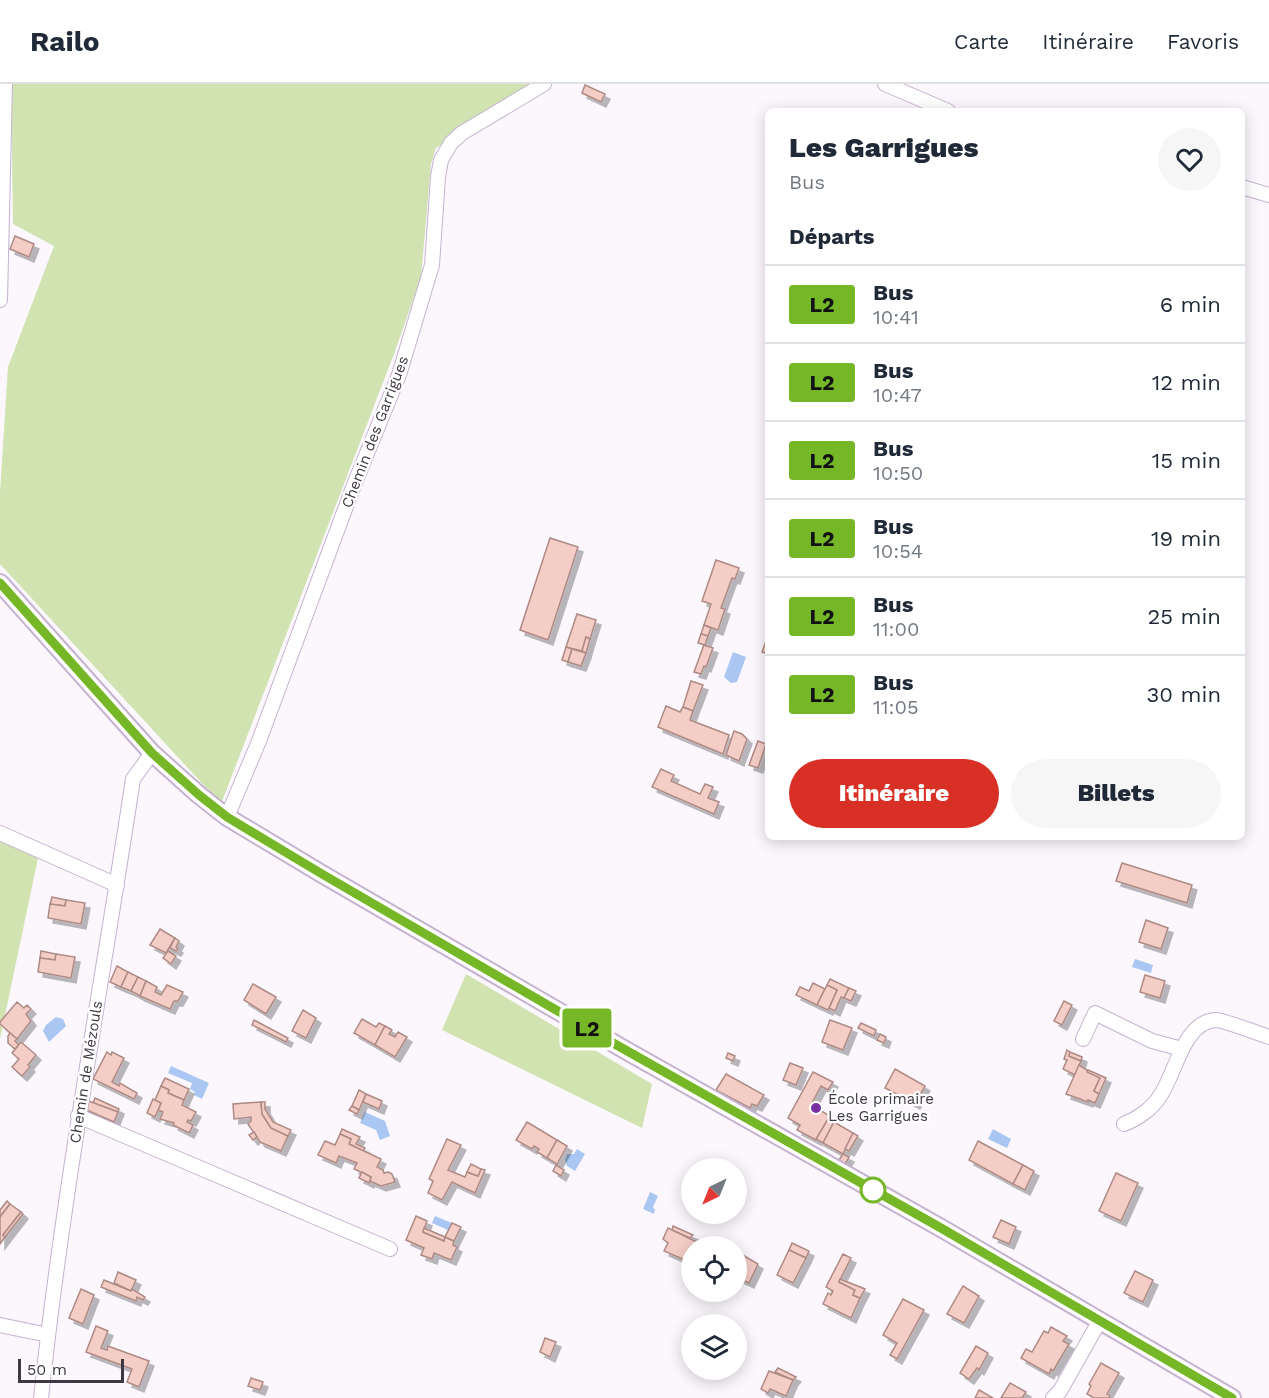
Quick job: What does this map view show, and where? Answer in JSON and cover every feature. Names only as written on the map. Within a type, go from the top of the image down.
[{"type":"street","points":[[0,300],[5,84]]},
{"type":"street","name":"Chemin des Garrigues","points":[[227,817],[259,741],[354,485],[399,375],[423,302],[432,266],[441,160],[451,143],[462,133],[544,84]]},
{"type":"street","points":[[885,84],[941,108]]},
{"type":"street","points":[[1245,188],[1269,195]]},
{"type":"street","points":[[0,583],[152,753],[227,817],[627,1051],[941,1228],[1232,1398]]},
{"type":"street","name":"Chemin de Mézouls","points":[[41,1398],[78,1116],[133,778],[152,753]]},
{"type":"street","points":[[0,833],[117,885]]},
{"type":"street","points":[[1083,1040],[1095,1013],[1152,1041],[1182,1049]]},
{"type":"street","points":[[1124,1124],[1136,1119],[1160,1097],[1182,1049],[1198,1027],[1215,1020],[1269,1037]]},
{"type":"street","points":[[78,1116],[390,1249]]},
{"type":"street","points":[[1053,1398],[1060,1391],[1099,1322]]},
{"type":"street","points":[[0,1325],[48,1335]]},
{"type":"green space","points":[[11,84],[530,84],[436,148],[431,164],[421,277],[394,354],[221,804],[0,564],[0,493],[8,367],[54,246],[13,224]]},
{"type":"green space","points":[[0,840],[38,858],[0,1039]]},
{"type":"green space","points":[[466,974],[652,1084],[642,1128],[442,1030]]},
{"type":"water","points":[[733,652],[746,657],[737,682],[731,683],[724,677]]},
{"type":"water","points":[[1135,959],[1153,965],[1151,973],[1132,967]]},
{"type":"water","points":[[56,1017],[63,1019],[66,1026],[49,1042],[43,1031],[46,1025]]},
{"type":"water","points":[[171,1066],[209,1083],[202,1099],[194,1095],[195,1092],[190,1089],[192,1083],[168,1073]]},
{"type":"water","points":[[365,1112],[385,1121],[390,1136],[380,1140],[376,1130],[360,1123]]},
{"type":"water","points":[[993,1129],[1011,1139],[1007,1148],[988,1139]]},
{"type":"water","points":[[577,1149],[585,1154],[575,1171],[567,1166],[565,1160],[567,1154],[574,1154]]},
{"type":"water","points":[[650,1192],[658,1196],[653,1207],[654,1214],[643,1209]]},
{"type":"water","points":[[435,1216],[452,1223],[448,1230],[432,1223]]},
{"type":"building","points":[[585,85],[605,94],[601,102],[582,93]]},
{"type":"building","points":[[15,236],[34,244],[29,257],[10,249]]},
{"type":"building","points":[[550,538],[578,547],[548,640],[520,630]]},
{"type":"building","points":[[716,560],[739,568],[735,579],[732,578],[721,608],[725,609],[718,630],[704,625],[711,604],[702,601]]},
{"type":"building","points":[[577,614],[596,620],[590,639],[586,637],[582,651],[566,647]]},
{"type":"building","points":[[704,625],[711,628],[708,636],[701,634]]},
{"type":"building","points":[[701,634],[708,636],[705,645],[698,643]]},
{"type":"building","points":[[586,637],[590,639],[586,653],[582,651]]},
{"type":"building","points":[[704,645],[713,648],[701,674],[694,672]]},
{"type":"building","points":[[566,647],[572,649],[568,662],[562,660]]},
{"type":"building","points":[[572,649],[586,653],[581,666],[568,662]]},
{"type":"building","points":[[691,681],[703,685],[693,711],[683,707]]},
{"type":"building","points":[[666,706],[680,712],[683,707],[693,711],[690,720],[729,735],[723,754],[658,727]]},
{"type":"building","points":[[734,731],[747,739],[739,761],[726,755]]},
{"type":"building","points":[[758,741],[765,744],[758,768],[749,765]]},
{"type":"building","points":[[661,769],[674,775],[671,781],[700,794],[705,784],[713,787],[708,798],[719,802],[714,814],[652,787]]},
{"type":"building","points":[[1122,863],[1192,885],[1187,903],[1116,881]]},
{"type":"building","points":[[52,897],[66,900],[65,906],[50,904]]},
{"type":"building","points":[[66,900],[85,903],[81,924],[48,918],[50,904],[65,906]]},
{"type":"building","points":[[1146,920],[1168,928],[1161,949],[1139,942]]},
{"type":"building","points":[[160,929],[175,938],[166,953],[150,945]]},
{"type":"building","points":[[175,938],[179,941],[176,951],[170,948]]},
{"type":"building","points":[[41,951],[56,954],[55,960],[40,958]]},
{"type":"building","points":[[168,951],[176,956],[171,964],[163,958]]},
{"type":"building","points":[[56,954],[75,957],[71,978],[38,972],[40,958],[55,960]]},
{"type":"building","points":[[117,966],[128,972],[121,987],[110,982]]},
{"type":"building","points":[[128,972],[138,977],[131,991],[121,987]]},
{"type":"building","points":[[1145,975],[1165,981],[1160,998],[1140,992]]},
{"type":"building","points":[[138,977],[146,981],[140,996],[131,991]]},
{"type":"building","points":[[830,979],[849,988],[844,998],[841,997],[835,1011],[829,1008],[837,990],[827,985]]},
{"type":"building","points":[[146,981],[157,987],[155,992],[161,995],[167,985],[183,992],[170,1009],[140,996]]},
{"type":"building","points":[[813,983],[825,989],[817,1005],[796,995],[800,987],[809,991]]},
{"type":"building","points":[[253,984],[276,997],[266,1014],[244,1000]]},
{"type":"building","points":[[827,985],[837,990],[828,1010],[817,1005]]},
{"type":"building","points":[[849,988],[856,991],[851,1001],[844,998]]},
{"type":"building","points":[[1064,1001],[1072,1005],[1062,1025],[1054,1021]]},
{"type":"building","points":[[17,1002],[24,1008],[27,1005],[31,1009],[26,1014],[31,1021],[17,1039],[0,1022]]},
{"type":"building","points":[[303,1010],[316,1018],[306,1038],[292,1031]]},
{"type":"building","points":[[362,1019],[376,1027],[379,1023],[385,1026],[375,1045],[354,1033]]},
{"type":"building","points":[[254,1020],[288,1038],[286,1042],[252,1025]]},
{"type":"building","points":[[830,1020],[852,1028],[843,1050],[822,1042]]},
{"type":"building","points":[[861,1023],[876,1030],[874,1036],[858,1028]]},
{"type":"building","points":[[385,1026],[392,1030],[389,1034],[395,1037],[398,1032],[407,1037],[395,1057],[375,1045]]},
{"type":"building","points":[[10,1033],[17,1039],[15,1041],[19,1045],[15,1049],[8,1043]]},
{"type":"building","points":[[880,1034],[886,1037],[884,1043],[877,1040]]},
{"type":"building","points":[[21,1042],[36,1055],[22,1076],[12,1067],[19,1059],[12,1053]]},
{"type":"building","points":[[1067,1050],[1070,1052],[1069,1056],[1081,1061],[1075,1075],[1063,1069],[1067,1060],[1064,1059]]},
{"type":"building","points":[[107,1052],[124,1058],[112,1082],[119,1086],[120,1083],[137,1093],[134,1099],[93,1079]]},
{"type":"building","points":[[1070,1052],[1082,1057],[1081,1061],[1069,1056]]},
{"type":"building","points":[[728,1053],[735,1056],[733,1061],[726,1058]]},
{"type":"building","points":[[790,1063],[803,1068],[796,1085],[783,1080]]},
{"type":"building","points":[[1079,1065],[1100,1078],[1094,1091],[1099,1094],[1095,1103],[1066,1094]]},
{"type":"building","points":[[895,1069],[925,1086],[915,1104],[885,1088]]},
{"type":"building","points":[[1088,1070],[1106,1078],[1099,1094],[1094,1091],[1100,1078],[1087,1072]]},
{"type":"building","points":[[813,1072],[833,1082],[828,1090],[821,1086],[811,1105],[830,1116],[816,1140],[797,1130],[800,1125],[788,1118]]},
{"type":"building","points":[[726,1074],[764,1095],[757,1106],[752,1104],[750,1108],[716,1090]]},
{"type":"building","points":[[165,1078],[189,1089],[184,1100],[168,1093],[169,1090],[161,1086]]},
{"type":"building","points":[[161,1086],[169,1090],[168,1093],[184,1100],[182,1105],[196,1112],[191,1121],[187,1122],[193,1125],[189,1133],[173,1125],[174,1123],[160,1119],[163,1112],[158,1110],[161,1103],[155,1100]]},
{"type":"building","points":[[359,1090],[366,1094],[359,1110],[352,1106]]},
{"type":"building","points":[[366,1094],[382,1101],[379,1109],[363,1102]]},
{"type":"building","points":[[95,1098],[119,1109],[118,1112],[93,1103]]},
{"type":"building","points":[[153,1099],[161,1103],[155,1117],[147,1113]]},
{"type":"building","points":[[86,1100],[118,1112],[114,1122],[82,1108]]},
{"type":"building","points":[[261,1102],[262,1114],[271,1128],[288,1136],[281,1151],[260,1142],[248,1124],[251,1117],[234,1119],[233,1104]]},
{"type":"building","points":[[261,1102],[265,1102],[265,1109],[273,1122],[291,1130],[288,1136],[271,1128],[262,1114]]},
{"type":"building","points":[[352,1106],[359,1110],[357,1114],[349,1110]]},
{"type":"building","points":[[828,1119],[834,1122],[823,1143],[816,1139]]},
{"type":"building","points":[[527,1122],[557,1140],[547,1158],[537,1152],[539,1149],[534,1146],[532,1149],[516,1140]]},
{"type":"building","points":[[834,1122],[853,1133],[843,1154],[823,1143]]},
{"type":"building","points":[[342,1129],[360,1137],[356,1144],[365,1148],[363,1151],[349,1144],[351,1139],[340,1134]]},
{"type":"building","points":[[254,1132],[257,1137],[253,1140],[249,1135]]},
{"type":"building","points":[[853,1133],[858,1136],[849,1151],[845,1149]]},
{"type":"building","points":[[340,1134],[351,1139],[349,1144],[381,1159],[377,1167],[384,1173],[392,1174],[395,1182],[381,1186],[370,1181],[371,1177],[354,1169],[357,1163],[339,1156],[336,1163],[318,1155],[325,1141],[335,1145]]},
{"type":"building","points":[[447,1139],[461,1145],[448,1170],[465,1177],[467,1172],[478,1176],[481,1169],[485,1170],[475,1193],[452,1182],[442,1200],[428,1193],[433,1181],[429,1179]]},
{"type":"building","points":[[557,1140],[567,1146],[557,1164],[547,1158]]},
{"type":"building","points":[[978,1141],[1023,1165],[1013,1184],[969,1160]]},
{"type":"building","points":[[843,1154],[849,1157],[845,1164],[839,1160]]},
{"type":"building","points":[[471,1164],[481,1169],[478,1176],[467,1172]]},
{"type":"building","points":[[556,1165],[564,1170],[561,1176],[553,1171]]},
{"type":"building","points":[[1023,1165],[1034,1171],[1025,1190],[1013,1184]]},
{"type":"building","points":[[362,1172],[371,1177],[369,1183],[359,1178]]},
{"type":"building","points":[[1116,1173],[1138,1183],[1121,1221],[1099,1211]]},
{"type":"building","points":[[7,1201],[10,1204],[0,1217],[0,1210]]},
{"type":"building","points":[[10,1204],[21,1212],[3,1235],[5,1237],[0,1244],[0,1217]]},
{"type":"building","points":[[21,1212],[23,1214],[5,1237],[3,1235]]},
{"type":"building","points":[[416,1216],[427,1221],[423,1232],[444,1241],[445,1237],[454,1241],[453,1245],[457,1247],[451,1260],[434,1253],[432,1259],[421,1255],[424,1248],[406,1240]]},
{"type":"building","points":[[1001,1220],[1016,1227],[1009,1244],[993,1237]]},
{"type":"building","points":[[452,1223],[461,1227],[454,1241],[445,1237]]},
{"type":"building","points":[[673,1226],[693,1235],[686,1236],[672,1230]]},
{"type":"building","points":[[424,1228],[445,1237],[444,1241],[423,1232]]},
{"type":"building","points":[[668,1228],[684,1236],[681,1236],[681,1258],[664,1251],[668,1243],[663,1239]]},
{"type":"building","points":[[792,1243],[809,1251],[806,1258],[789,1250]]},
{"type":"building","points":[[789,1250],[806,1258],[793,1283],[777,1275]]},
{"type":"building","points":[[843,1254],[851,1258],[839,1282],[855,1290],[853,1295],[860,1298],[851,1318],[823,1304],[828,1293],[831,1295],[833,1291],[826,1287]]},
{"type":"building","points":[[747,1258],[758,1264],[749,1283],[747,1282]]},
{"type":"building","points":[[1135,1271],[1153,1280],[1143,1302],[1124,1293]]},
{"type":"building","points":[[118,1272],[136,1280],[131,1291],[114,1283]]},
{"type":"building","points":[[840,1279],[865,1289],[860,1298],[853,1295],[855,1290],[839,1282]]},
{"type":"building","points":[[104,1280],[131,1291],[132,1289],[145,1297],[143,1300],[137,1297],[136,1301],[101,1287]]},
{"type":"building","points":[[963,1286],[979,1296],[964,1323],[947,1314]]},
{"type":"building","points":[[81,1289],[94,1295],[83,1324],[69,1318]]},
{"type":"building","points":[[903,1299],[924,1310],[897,1359],[890,1355],[897,1343],[883,1335]]},
{"type":"building","points":[[96,1326],[108,1331],[101,1348],[107,1350],[108,1346],[149,1361],[139,1387],[127,1382],[132,1369],[86,1352]]},
{"type":"building","points":[[1051,1327],[1067,1336],[1063,1341],[1069,1344],[1049,1374],[1021,1358],[1026,1349],[1032,1352],[1044,1331],[1048,1333]]},
{"type":"building","points":[[545,1338],[556,1342],[550,1357],[540,1352]]},
{"type":"building","points":[[976,1346],[988,1353],[979,1370],[977,1368],[969,1379],[960,1373]]},
{"type":"building","points":[[1101,1363],[1119,1373],[1107,1394],[1109,1398],[1094,1398],[1087,1394],[1091,1386],[1089,1384]]},
{"type":"building","points":[[778,1368],[796,1377],[793,1380],[775,1372]]},
{"type":"building","points":[[769,1371],[793,1380],[786,1396],[770,1389],[768,1393],[761,1389]]},
{"type":"building","points":[[251,1378],[263,1382],[260,1390],[248,1386]]},
{"type":"building","points":[[1010,1383],[1026,1392],[1022,1398],[1001,1398]]},
{"type":"building","points":[[979,1390],[993,1398],[975,1398]]},
{"type":"bus line","name":"L2","points":[[0,583],[152,753],[227,817],[606,1039],[941,1228],[1232,1398]]},
{"type":"place","name":"École primaire Les Garrigues","points":[[816,1108]]}]
